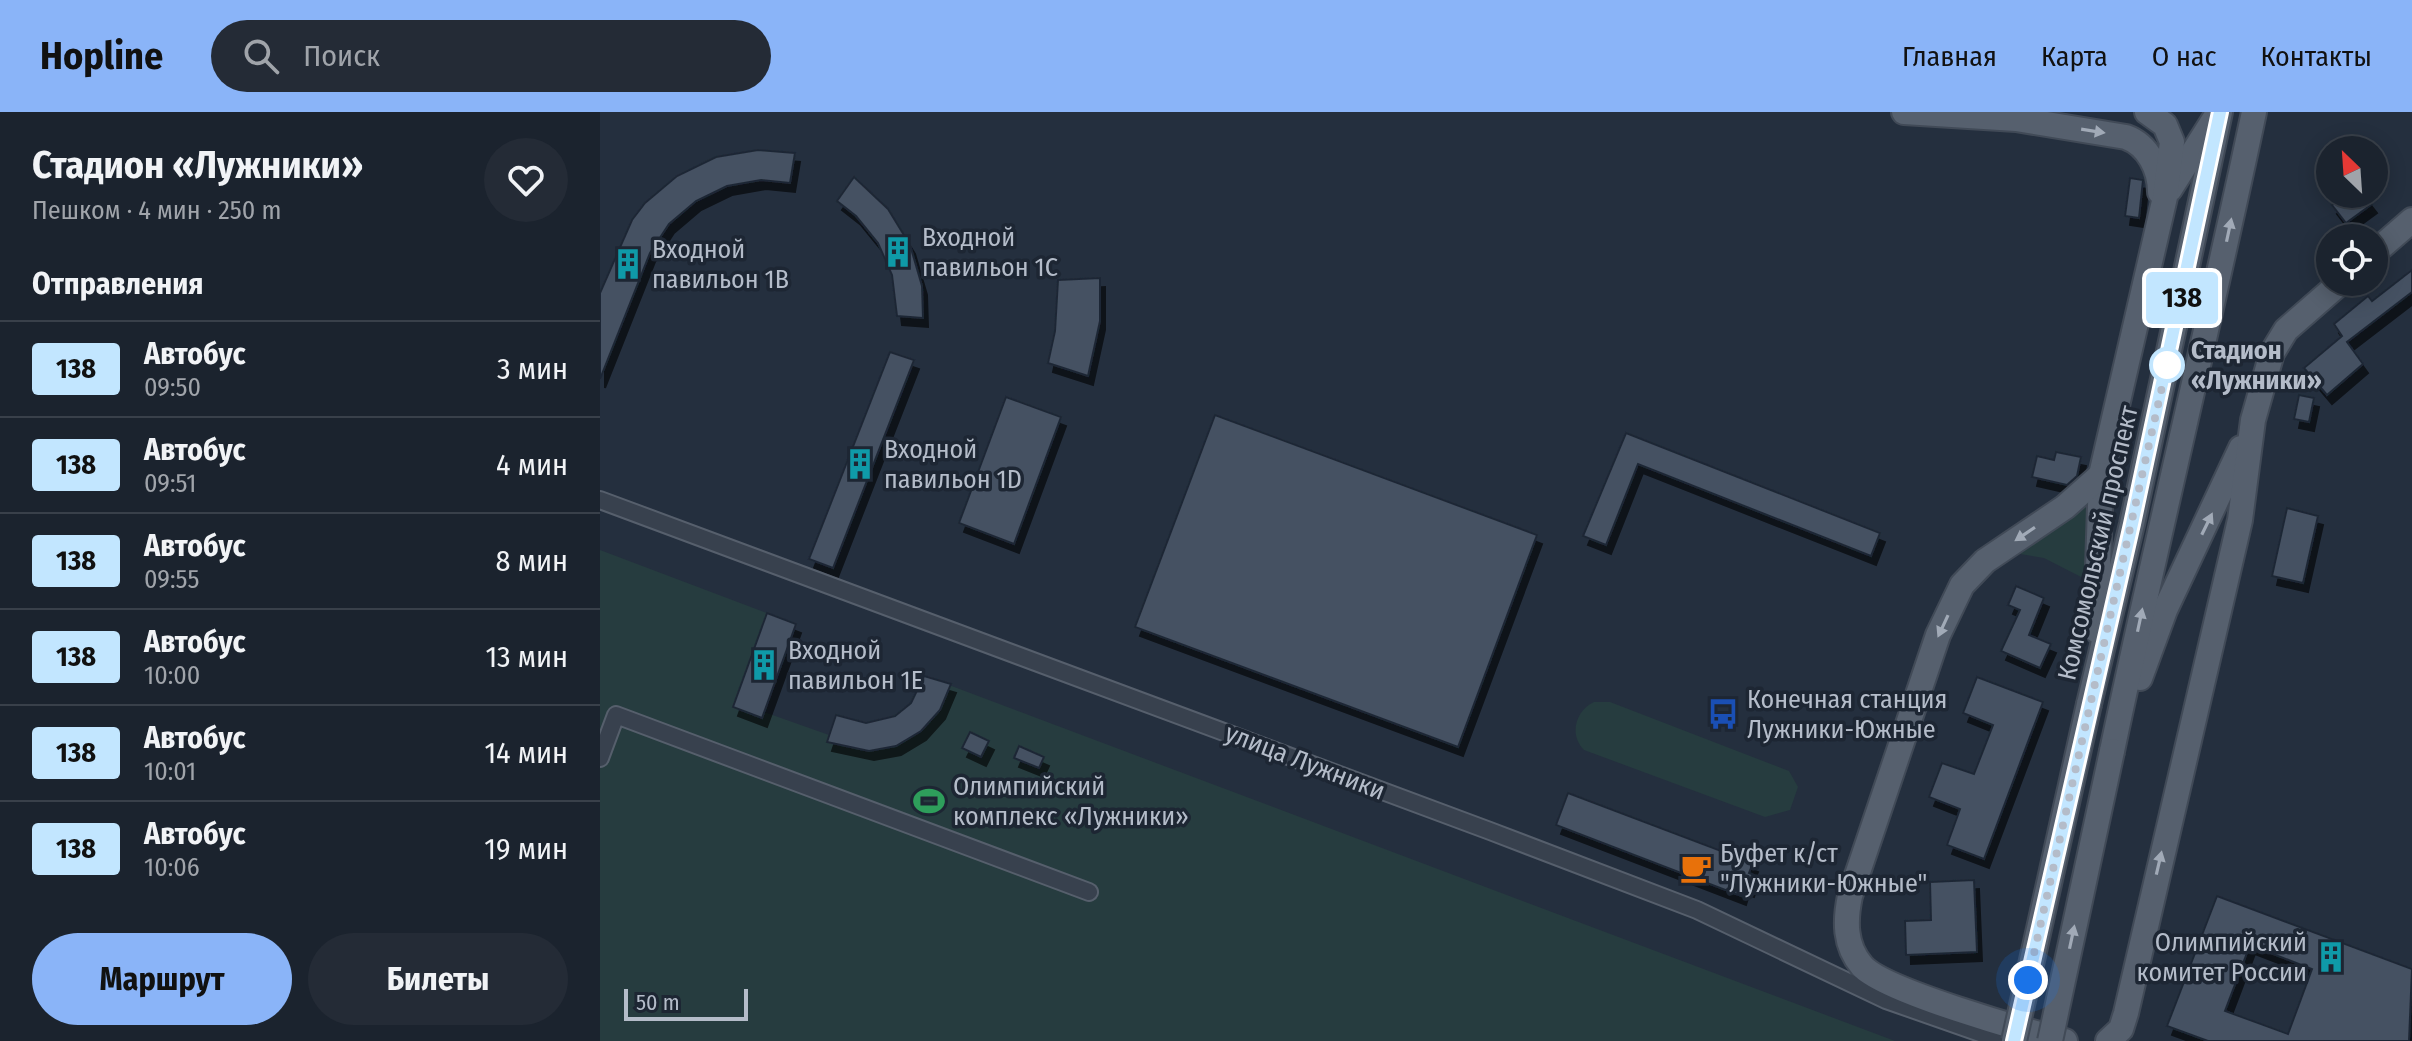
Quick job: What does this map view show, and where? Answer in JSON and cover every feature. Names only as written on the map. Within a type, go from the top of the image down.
[{"type":"main road","points":[[1904,112],[2016,119],[2109,133],[2138,142],[2160,180],[2163,208]]},
{"type":"main road","points":[[2014,1041],[2091,692],[2101,475],[2163,208],[2172,142],[2165,125],[2147,112]]},
{"type":"main road","points":[[2163,208],[2219,112]]},
{"type":"main road","name":"Комсомольский проспект","points":[[2091,692],[2145,466],[2219,112]]},
{"type":"main road","points":[[2050,1041],[2150,570],[2198,379],[2254,112]]},
{"type":"main road","points":[[2388,241],[2412,220]]},
{"type":"main road","points":[[2112,751],[2165,610],[2253,420],[2277,340],[2326,296]]},
{"type":"main road","points":[[2115,1037],[2240,520],[2253,420]]},
{"type":"main road","points":[[2065,1041],[1995,1022],[1876,976],[1855,956],[1845,919],[1850,896],[1938,635],[1962,585],[1985,561],[2065,507],[2101,475]]},
{"type":"street","name":"улица Лужники","points":[[600,500],[1697,910],[1886,1000],[2003,1041]]},
{"type":"street","points":[[600,758],[616,715],[1089,892]]},
{"type":"green space","points":[[2093,494],[2087,580],[2044,558],[2020,554],[2083,506]]},
{"type":"green space","name":"Олимпийский комплекс «Лужники»","points":[[600,550],[796,624],[764,712],[829,735],[836,715],[864,722],[877,721],[901,711],[911,702],[925,676],[1895,1041],[600,1041]]},
{"type":"green space","points":[[1594,702],[1610,702],[1789,771],[1798,787],[1790,810],[1765,817],[1584,750],[1579,744],[1576,724],[1582,711]]},
{"type":"building","name":"Входной павильон 1B","points":[[758,150],[795,153],[790,183],[761,180],[727,186],[696,201],[669,224],[650,253],[600,379],[600,293],[632,220],[645,203],[677,176],[716,157]]},
{"type":"building","name":"Входной павильон 1C","points":[[854,177],[888,209],[910,245],[922,286],[923,318],[897,316],[892,275],[878,243],[856,216],[837,201]]},
{"type":"building","points":[[2130,178],[2143,180],[2139,218],[2125,216]]},
{"type":"building","points":[[2334,208],[2367,208],[2346,223]]},
{"type":"building","points":[[2412,270],[2412,292],[2347,342],[2363,364],[2327,395],[2304,368],[2342,336],[2334,324],[2368,296],[2372,301],[2378,296],[2388,296],[2388,289]]},
{"type":"building","points":[[1100,278],[1100,321],[1088,376],[1048,363],[1055,331],[1058,280]]},
{"type":"building","name":"Входной павильон 1D","points":[[890,352],[914,360],[833,568],[809,559]]},
{"type":"building","points":[[2299,395],[2314,398],[2309,422],[2294,419]]},
{"type":"building","points":[[1006,397],[1061,417],[1014,544],[959,523]]},
{"type":"building","points":[[1215,415],[1537,535],[1458,747],[1135,627]]},
{"type":"building","points":[[1626,433],[1880,533],[1871,556],[1638,464],[1606,545],[1583,536]]},
{"type":"building","points":[[2056,452],[2081,457],[2077,476],[2067,485],[2032,477],[2037,456],[2054,460]]},
{"type":"building","points":[[2287,508],[2318,516],[2303,583],[2272,576]]},
{"type":"building","points":[[2016,586],[2044,598],[2029,635],[2051,644],[2040,668],[2001,651],[2020,610],[2008,605]]},
{"type":"building","name":"Входной павильон 1E","points":[[767,613],[796,624],[762,718],[733,707]]},
{"type":"building","points":[[924,676],[951,684],[940,710],[921,731],[896,746],[869,751],[827,742],[836,715],[866,723],[895,716],[911,703]]},
{"type":"building","points":[[1977,677],[2043,702],[1984,859],[1947,845],[1960,809],[1929,797],[1942,763],[1974,774],[1993,725],[1963,713]]},
{"type":"building","points":[[970,732],[989,741],[981,757],[962,748]]},
{"type":"building","points":[[1019,746],[1044,757],[1039,768],[1014,758]]},
{"type":"building","points":[[1568,793],[1753,863],[1749,873],[1754,875],[1749,888],[1744,886],[1741,896],[1556,825]]},
{"type":"building","points":[[1974,880],[1977,952],[1906,955],[1905,921],[1931,920],[1930,882]]},
{"type":"building","name":"Олимпийский комитет России","points":[[2217,896],[2412,969],[2409,1041],[2208,1041],[2167,1026]],"holes":[[[2250,945],[2312,969],[2288,1034],[2225,1011]]]},
{"type":"bus line","name":"138","points":[[2014,1041],[2132,524],[2220,112]]},
{"type":"place","name":"Входной павильон 1C","points":[[898,252]]},
{"type":"place","name":"Входной павильон 1B","points":[[628,264]]},
{"type":"place","name":"Стадион «Лужники»","points":[[2167,365]]},
{"type":"place","name":"Входной павильон 1D","points":[[860,464]]},
{"type":"place","name":"Входной павильон 1E","points":[[764,665]]},
{"type":"place","name":"Конечная станция Лужники-Южные","points":[[1723,714]]},
{"type":"place","name":"Олимпийский комплекс «Лужники»","points":[[929,801]]},
{"type":"place","name":"Буфет к/ст \"Лужники-Южные\"","points":[[1696,868]]},
{"type":"place","name":"Олимпийский комитет России","points":[[2331,957]]},
{"type":"route","points":[[2028,980],[2167,365]]}]
